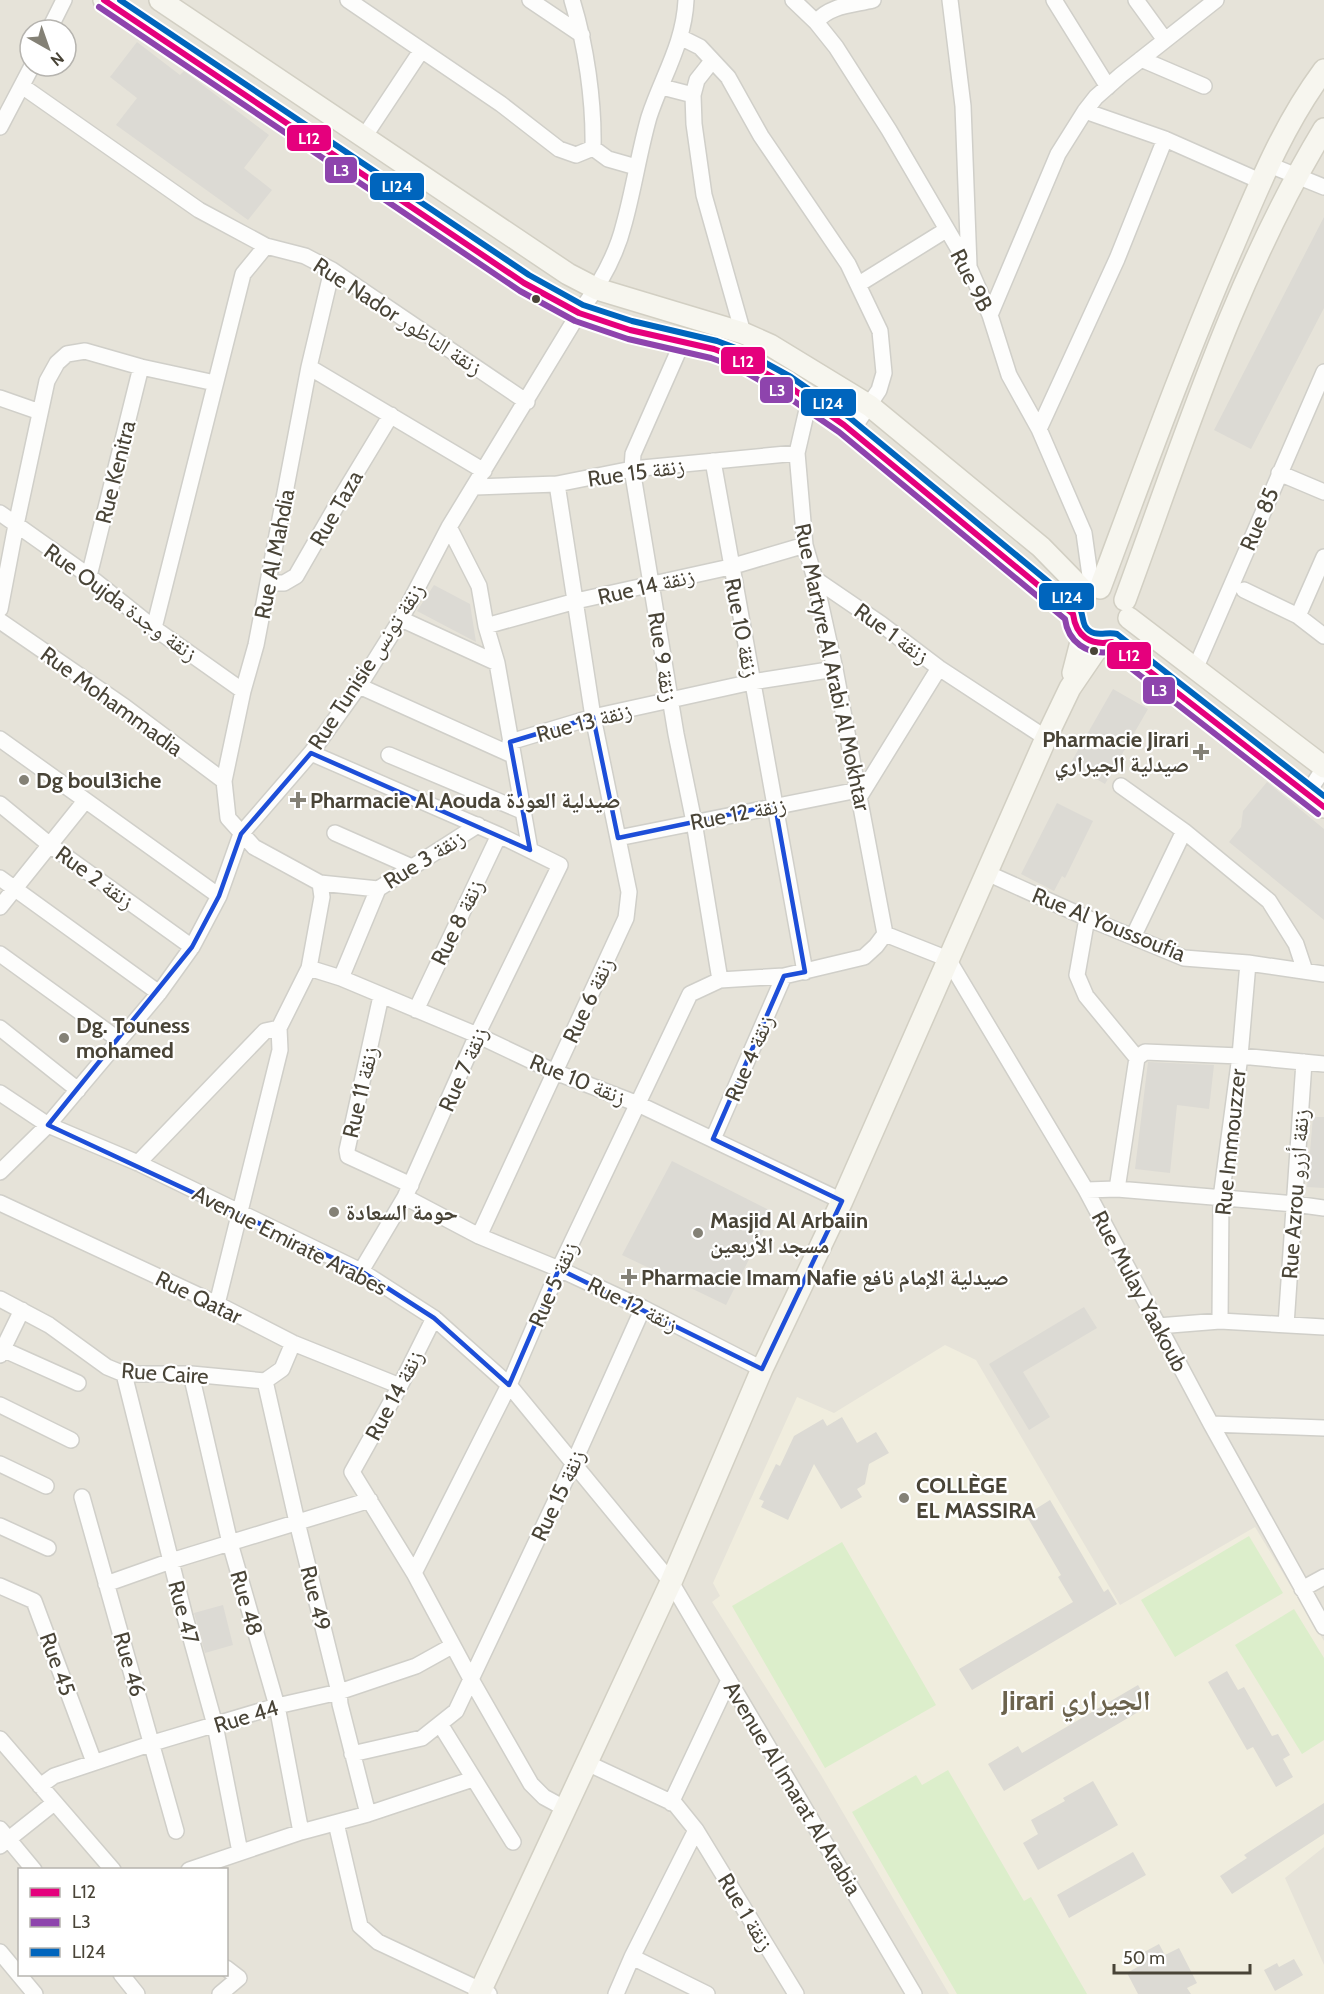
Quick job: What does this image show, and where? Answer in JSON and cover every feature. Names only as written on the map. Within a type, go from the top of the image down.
[{"type":"main road","points":[[104,0],[524,283],[579,313],[630,330],[714,349],[740,359],[787,385],[851,432],[1073,614]]},
{"type":"main road","points":[[160,0],[568,274],[597,289],[743,333],[770,345],[870,406],[1092,590],[1116,592],[1127,609],[1196,667],[1324,767]]},
{"type":"main road","points":[[1324,70],[1291,120],[1264,173],[1207,306],[1092,590],[1077,602],[1073,614],[1075,626],[1324,807]]},
{"type":"main road","points":[[483,1993],[586,1763],[671,1582],[762,1369],[842,1201],[1046,738],[1070,688],[1098,641],[1122,635],[1127,609],[1234,307],[1275,218],[1324,129]]},
{"type":"street","points":[[56,18],[64,0]]},
{"type":"street","points":[[348,0],[501,104],[559,149],[576,155],[593,148]]},
{"type":"street","points":[[530,0],[582,35]]},
{"type":"street","points":[[572,0],[582,35],[594,119],[593,148]]},
{"type":"street","name":"Rue Tunisie زنقة تونس","points":[[0,1172],[48,1125],[78,1090],[159,993],[192,947],[219,896],[241,834],[311,753],[359,686],[401,619],[449,527],[579,313],[597,289],[610,263],[624,223],[650,114],[680,37],[686,0]]},
{"type":"street","name":"Rue 9B","points":[[793,0],[816,22],[836,47],[889,130],[969,267],[990,315],[1009,375],[1039,429],[1084,533],[1092,590]]},
{"type":"street","points":[[816,22],[821,16],[835,9],[873,0]]},
{"type":"street","points":[[950,0],[963,106],[969,267]]},
{"type":"street","points":[[1054,0],[1108,87]]},
{"type":"street","points":[[1136,0],[1165,39]]},
{"type":"street","points":[[990,315],[1058,154],[1085,111],[1108,87],[1165,39],[1196,7],[1216,0]]},
{"type":"street","points":[[680,37],[700,47],[728,77],[761,136],[859,284],[880,331],[884,373],[879,390],[851,432]]},
{"type":"street","points":[[363,137],[421,51]]},
{"type":"street","points":[[1141,59],[1204,86]]},
{"type":"street","points":[[711,61],[697,80],[693,95],[694,124],[704,195],[743,333]]},
{"type":"street","points":[[0,127],[26,78]]},
{"type":"street","name":"Rue Nador زنقة الناظور","points":[[22,86],[199,210],[266,246],[305,256],[332,270],[527,402]]},
{"type":"street","points":[[662,87],[693,95]]},
{"type":"street","points":[[1085,111],[1264,173],[1297,176],[1324,187]]},
{"type":"street","points":[[1039,429],[1117,259],[1165,139]]},
{"type":"street","points":[[593,148],[608,159],[636,167]]},
{"type":"street","points":[[859,284],[946,230]]},
{"type":"street","points":[[154,628],[243,274],[266,246]]},
{"type":"street","name":"Rue Al Mahdia","points":[[241,834],[228,818],[224,781],[243,692],[256,645],[309,367],[332,270]]},
{"type":"street","name":"Rue 9 زنقة","points":[[682,343],[633,454],[632,469],[720,980]]},
{"type":"street","points":[[0,609],[47,381],[57,363],[67,354],[85,351],[141,367],[215,383]]},
{"type":"street","name":"Rue Kenitra","points":[[89,576],[141,367]]},
{"type":"street","points":[[309,367],[484,471]]},
{"type":"street","name":"Rue 85","points":[[1196,667],[1324,372]]},
{"type":"street","points":[[0,398],[40,412]]},
{"type":"street","name":"Rue Martyre Al Arabi Al Mokhtar","points":[[809,401],[797,453],[805,545],[835,669],[885,934]]},
{"type":"street","name":"Rue Taza","points":[[268,583],[284,583],[296,576],[391,415]]},
{"type":"street","name":"Rue 15 زنقة","points":[[474,487],[557,484],[632,469],[797,453]]},
{"type":"street","name":"Rue 10 زنقة","points":[[712,461],[805,972]]},
{"type":"street","points":[[1279,473],[1324,492]]},
{"type":"street","points":[[557,484],[593,717],[618,837]]},
{"type":"street","name":"Rue Oujda زنقة وجدة","points":[[0,513],[89,576],[154,628],[243,692]]},
{"type":"street","points":[[449,527],[479,586],[486,626],[497,663],[530,850]]},
{"type":"street","name":"Rue 14 زنقة","points":[[486,626],[576,601],[730,567],[805,545]]},
{"type":"street","points":[[1298,615],[1324,557]]},
{"type":"street","name":"Rue 1 زنقة","points":[[815,579],[881,624],[939,668],[1046,738]]},
{"type":"street","points":[[1244,590],[1298,615],[1324,636]]},
{"type":"street","points":[[401,619],[497,663]]},
{"type":"street","name":"Rue Mohammadia","points":[[0,621],[125,708],[224,781]]},
{"type":"street","name":"Rue 1 زنقة","points":[[859,793],[939,668]]},
{"type":"street","name":"Rue 13 زنقة","points":[[511,749],[593,717],[752,682],[835,669]]},
{"type":"street","points":[[359,686],[511,749]]},
{"type":"street","points":[[0,739],[219,896]]},
{"type":"street","points":[[311,753],[530,850]]},
{"type":"street","points":[[389,755],[522,811]]},
{"type":"street","points":[[1307,795],[1324,767]]},
{"type":"street","points":[[1120,786],[1184,831],[1269,901],[1296,944],[1305,971]]},
{"type":"street","name":"Rue 12 زنقة","points":[[618,837],[775,805],[859,793]]},
{"type":"street","points":[[0,907],[85,801]]},
{"type":"street","name":"Rue 2 زنقة","points":[[0,804],[50,845],[192,947]]},
{"type":"street","name":"Rue 3 زنقة","points":[[241,834],[255,847],[320,883],[378,889],[478,825]]},
{"type":"street","points":[[1133,937],[1184,831]]},
{"type":"street","points":[[335,833],[412,867]]},
{"type":"street","name":"Rue 8 زنقة","points":[[416,1010],[499,835]]},
{"type":"street","name":"Rue 6 زنقة","points":[[479,1236],[626,918],[629,892],[618,837]]},
{"type":"street","name":"Rue 7 زنقة","points":[[361,1270],[408,1191],[477,1035],[560,865],[530,850]]},
{"type":"street","name":"Rue Al Youssoufia","points":[[987,873],[1184,958],[1248,963],[1324,974]]},
{"type":"street","points":[[0,878],[159,993]]},
{"type":"street","points":[[217,1304],[280,1050],[279,1028],[309,968],[322,897],[320,883]]},
{"type":"street","points":[[341,978],[378,889]]},
{"type":"street","points":[[1087,918],[1077,975],[1086,996],[1141,1055],[1240,1056],[1324,1064]]},
{"type":"street","points":[[720,980],[784,976],[864,957],[885,934],[948,959]]},
{"type":"street","points":[[0,954],[119,1040]]},
{"type":"street","name":"Rue Mulay Yaakoub","points":[[948,959],[1086,1190],[1211,1424],[1324,1627]]},
{"type":"street","name":"Rue Immouzzer","points":[[1220,1321],[1221,1198],[1240,1056],[1248,963]]},
{"type":"street","name":"Rue 10 زنقة","points":[[309,968],[341,978],[477,1035],[555,1072],[638,1104],[842,1201]]},
{"type":"street","name":"Rue 4 زنقة","points":[[713,1139],[784,976]]},
{"type":"street","name":"Rue 5 زنقة","points":[[414,1573],[509,1385],[559,1269],[690,994],[720,980]]},
{"type":"street","name":"Rue 11 زنقة","points":[[381,996],[347,1150],[348,1156],[408,1191]]},
{"type":"street","points":[[0,1028],[78,1090]]},
{"type":"street","points":[[138,1163],[265,1030],[279,1028]]},
{"type":"street","points":[[1117,1189],[1141,1055]]},
{"type":"street","name":"Rue Azrou زنقة أزرو","points":[[1286,1325],[1304,1062]]},
{"type":"street","points":[[0,1093],[48,1125]]},
{"type":"street","name":"Avenue Emirate Arabes","points":[[48,1125],[138,1163],[240,1214],[361,1270],[434,1318],[509,1385],[671,1582]]},
{"type":"street","points":[[1086,1190],[1117,1189],[1324,1208]]},
{"type":"street","name":"Rue 12 زنقة","points":[[408,1191],[479,1236],[559,1269],[643,1308],[762,1369]]},
{"type":"street","name":"Rue Qatar","points":[[0,1203],[217,1304],[293,1343],[400,1386]]},
{"type":"street","name":"Rue Caire","points":[[0,1299],[49,1325],[107,1368],[124,1374],[191,1374],[265,1381]]},
{"type":"street","name":"Rue 15 زنقة","points":[[352,1754],[422,1738],[456,1711],[574,1462],[643,1308]]},
{"type":"street","points":[[22,1310],[1,1351],[78,1383]]},
{"type":"street","name":"Rue 14 زنقة","points":[[370,1500],[352,1472],[400,1386],[434,1318]]},
{"type":"street","points":[[1158,1326],[1220,1321],[1324,1327]]},
{"type":"street","points":[[265,1381],[282,1369],[293,1343]]},
{"type":"street","name":"Rue 47","points":[[124,1374],[215,1725],[240,1852]]},
{"type":"street","name":"Rue 48","points":[[191,1374],[230,1543],[277,1706],[301,1832]]},
{"type":"street","name":"Rue 49","points":[[265,1381],[368,1814]]},
{"type":"street","points":[[0,1405],[71,1440]]},
{"type":"street","points":[[1211,1424],[1324,1428]]},
{"type":"street","points":[[0,1464],[46,1486]]},
{"type":"street","name":"Rue 46","points":[[82,1497],[176,1831]]},
{"type":"street","points":[[106,1584],[370,1500],[414,1573],[531,1784],[544,1797],[566,1809]]},
{"type":"street","points":[[0,1526],[48,1548]]},
{"type":"street","points":[[1302,1589],[1324,1577]]},
{"type":"street","name":"Avenue Al Imarat Al Arabia","points":[[671,1582],[914,1994]]},
{"type":"street","name":"Rue 45","points":[[0,1586],[34,1601],[94,1762]]},
{"type":"street","name":"Rue 44","points":[[40,1786],[54,1776],[153,1743],[277,1706],[339,1692],[416,1666],[453,1646]]},
{"type":"street","points":[[671,1803],[729,1680]]},
{"type":"street","points":[[440,1724],[513,1842]]},
{"type":"street","points":[[0,1739],[112,1868]]},
{"type":"street","name":"Rue 1 زنقة","points":[[586,1763],[671,1803],[696,1830],[796,1994]]},
{"type":"street","points":[[192,1868],[473,1779]]},
{"type":"street","points":[[33,1868],[3,1838],[54,1803]]},
{"type":"street","points":[[336,1823],[360,1926],[378,1942],[483,1993]]},
{"type":"street","points":[[616,1994],[632,1957],[696,1830]]},
{"type":"street","points":[[0,1952],[18,1974]]},
{"type":"street","points":[[632,1957],[707,1994]]},
{"type":"street","points":[[220,1994],[239,1978],[228,1970]]},
{"type":"street","points":[[20,1976],[35,1994]]},
{"type":"street","points":[[123,1976],[137,1994]]},
{"type":"highlighted area","points":[[593,717],[618,838],[775,805],[805,972],[784,976],[713,1139],[842,1201],[762,1369],[559,1269],[509,1385],[434,1318],[361,1271],[48,1125],[192,947],[219,896],[241,834],[311,753],[530,850],[510,742]]},
{"type":"shaded area","points":[[0,0],[1324,0],[1324,1994],[0,1994]]},
{"type":"shaded area","points":[[945,1345],[976,1360],[1120,1605],[1255,1527],[1324,1641],[1324,1847],[1285,1878],[1324,1965],[1324,1994],[949,1994],[821,1775],[712,1602],[720,1596],[713,1583],[797,1397],[834,1413]]},
{"type":"green space","points":[[1249,1536],[1283,1593],[1175,1657],[1141,1600]]},
{"type":"green space","points":[[842,1542],[936,1705],[825,1768],[732,1606]]},
{"type":"green space","points":[[1294,1609],[1324,1658],[1324,1740],[1302,1754],[1235,1645]]},
{"type":"green space","points":[[948,1770],[1024,1901],[1031,1897],[1087,1994],[957,1994],[852,1812],[916,1775],[922,1785]]},
{"type":"building","points":[[137,42],[180,75],[184,71],[269,135],[244,168],[272,190],[248,220],[116,125],[137,98],[110,77]]},
{"type":"building","points":[[1324,217],[1324,308],[1251,449],[1214,430]]},
{"type":"building","points":[[434,585],[470,604],[476,642],[417,611]]},
{"type":"building","points":[[1113,689],[1148,709],[1105,784],[1070,764]]},
{"type":"building","points":[[1267,782],[1324,829],[1324,920],[1229,842],[1241,827],[1243,811]]},
{"type":"building","points":[[1057,803],[1093,821],[1065,878],[1062,876],[1054,891],[1021,874]]},
{"type":"building","points":[[1148,1062],[1214,1065],[1209,1109],[1177,1105],[1170,1173],[1135,1169]]},
{"type":"building","points":[[1313,1117],[1324,1117],[1324,1188],[1307,1187]]},
{"type":"building","name":"Masjid Al Arbaiin مسجد الأربعين","points":[[672,1161],[773,1212],[726,1305],[622,1255]]},
{"type":"building","points":[[1084,1307],[1097,1328],[1023,1372],[1050,1417],[1029,1430],[989,1364]]},
{"type":"building","points":[[842,1417],[857,1443],[876,1432],[889,1453],[869,1464],[865,1484],[857,1489],[862,1497],[841,1509],[814,1464],[788,1520],[761,1507],[764,1501],[759,1499],[776,1464],[780,1466],[794,1436],[823,1419],[827,1426]]},
{"type":"building","points":[[1050,1500],[1104,1592],[1108,1589],[1117,1604],[972,1690],[959,1669],[1073,1602],[1058,1577],[1061,1575],[1026,1515]]},
{"type":"building","points":[[223,1605],[233,1645],[205,1653],[194,1613]]},
{"type":"building","points":[[1227,1671],[1238,1690],[1244,1687],[1272,1736],[1278,1734],[1290,1755],[1283,1759],[1293,1777],[1276,1787],[1253,1747],[1247,1750],[1208,1682]]},
{"type":"building","points":[[1138,1685],[1150,1705],[1004,1791],[988,1764],[1018,1746],[1022,1753]]},
{"type":"building","points":[[1093,1781],[1118,1825],[1038,1870],[1023,1843],[1038,1834],[1031,1820],[1065,1801],[1063,1798]]},
{"type":"building","points":[[1324,1803],[1324,1834],[1232,1894],[1220,1876],[1247,1858],[1244,1855]]},
{"type":"building","points":[[1133,1852],[1146,1875],[1069,1918],[1057,1895]]},
{"type":"building","points":[[1159,1944],[1165,1955],[1179,1948],[1197,1983],[1187,1988],[1191,1994],[1138,1994],[1127,1973],[1141,1965],[1137,1956]]},
{"type":"building","points":[[1294,1959],[1303,1975],[1275,1991],[1264,1970],[1277,1963],[1279,1967]]},
{"type":"transit line","name":"L12","points":[[104,0],[524,283],[579,313],[630,330],[714,349],[740,359],[787,385],[844,425],[1073,614],[1077,628],[1085,638],[1097,642],[1112,642],[1324,807]]},
{"type":"transit line","name":"LI24","points":[[120,0],[529,275],[583,305],[632,321],[717,341],[744,351],[791,377],[850,418],[1079,607],[1088,630],[1096,633],[1117,634],[1324,796]]},
{"type":"transit line","name":"L3","points":[[99,7],[520,291],[575,321],[628,339],[711,358],[736,367],[782,393],[839,432],[1065,619],[1070,634],[1080,645],[1094,651],[1110,652],[1318,814]]},
{"type":"place","name":"Pharmacie Jirari صيدلية الجيراري","points":[[1201,752]]},
{"type":"place","name":"Dg boul3iche","points":[[24,780]]},
{"type":"place","name":"Pharmacie Al Aouda صيدلية العودة","points":[[298,800]]},
{"type":"place","name":"Dg. Touness mohamed","points":[[64,1038]]},
{"type":"place","name":"حومة السعادة","points":[[334,1212]]},
{"type":"place","name":"Masjid Al Arbaiin مسجد الأربعين","points":[[698,1233]]},
{"type":"place","name":"Pharmacie Imam Nafie صيدلية الإمام نافع","points":[[629,1277]]},
{"type":"place","name":"COLLÈGE EL MASSIRA","points":[[904,1498]]},
{"type":"district","name":"Jirari الجيراري","points":[[1076,1700]]}]
